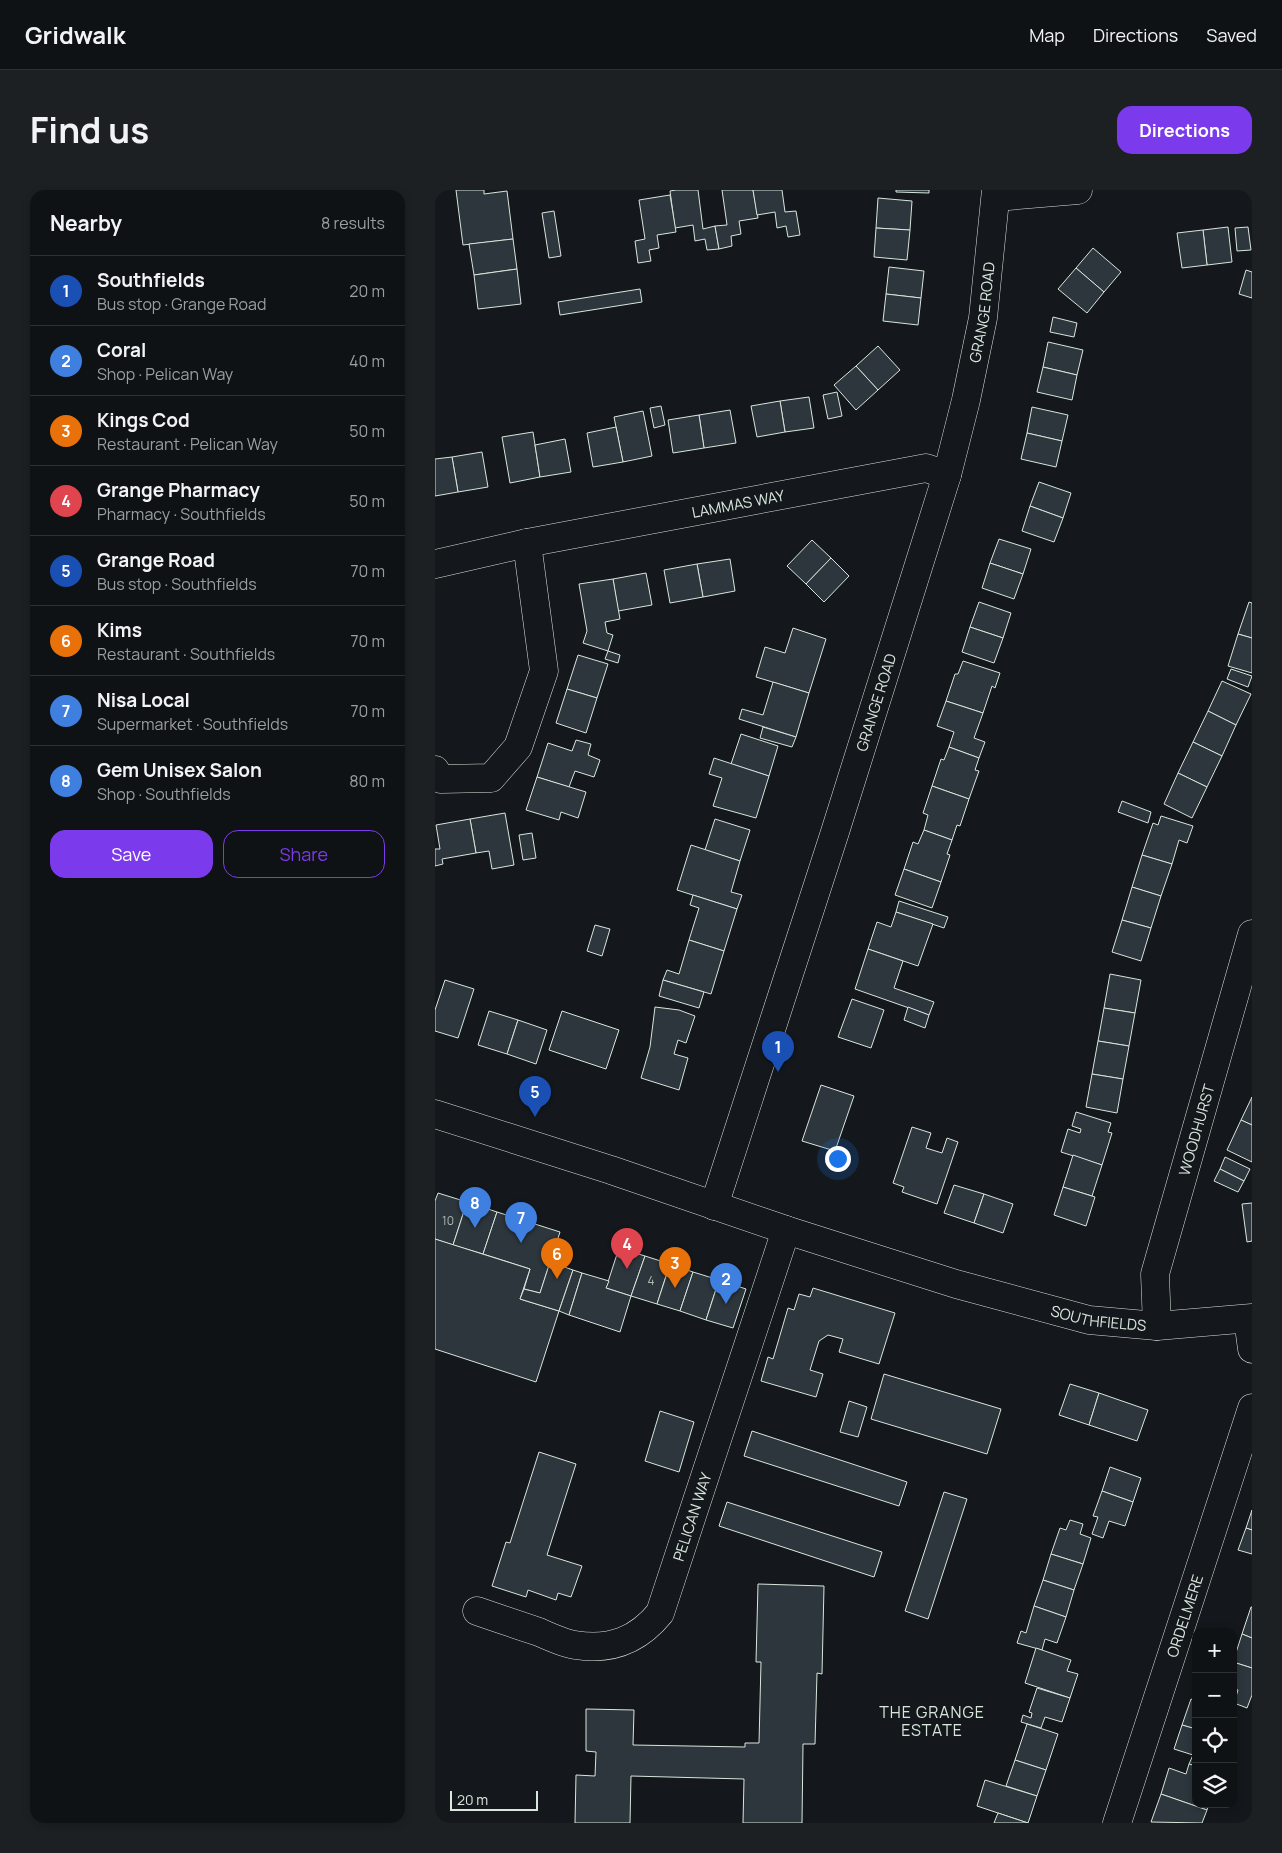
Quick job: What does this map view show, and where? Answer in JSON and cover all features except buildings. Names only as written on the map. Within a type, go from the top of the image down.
[{"type":"street","points":[[996,194],[1077,190]]},
{"type":"street","name":"GRANGE ROAD","points":[[714,1206],[838,822],[947,475],[966,400],[983,318],[996,194]]},
{"type":"street","name":"LAMMAS WAY","points":[[435,564],[527,542],[926,468],[947,475]]},
{"type":"street","points":[[435,770],[441,779],[491,778],[518,747],[545,671],[527,542]]},
{"type":"street","name":"WOODHURST","points":[[1157,1326],[1155,1274],[1252,934]]},
{"type":"street","name":"SOUTHFIELDS","points":[[435,1114],[955,1284],[1089,1320],[1157,1326],[1250,1319]]},
{"type":"street","name":"PELICAN WAY","points":[[477,1610],[573,1644],[590,1647],[610,1646],[639,1634],[651,1625],[661,1613],[786,1230]]},
{"type":"street","points":[[1250,1319],[1252,1349]]},
{"type":"street","name":"ORDELMERE","points":[[1117,1823],[1252,1408]]},
{"type":"place","name":"Southfields","points":[[778,1072]]},
{"type":"place","name":"Grange Road","points":[[535,1117]]},
{"type":"place","name":"Gem Unisex Salon","points":[[475,1228]]},
{"type":"place","name":"Nisa Local","points":[[521,1243]]},
{"type":"place","name":"Grange Pharmacy","points":[[627,1269]]},
{"type":"place","name":"Kims","points":[[557,1279]]},
{"type":"place","name":"Kings Cod","points":[[675,1288]]},
{"type":"place","name":"Coral","points":[[726,1304]]},
{"type":"district","name":"THE GRANGE ESTATE","points":[[932,1721]]}]
